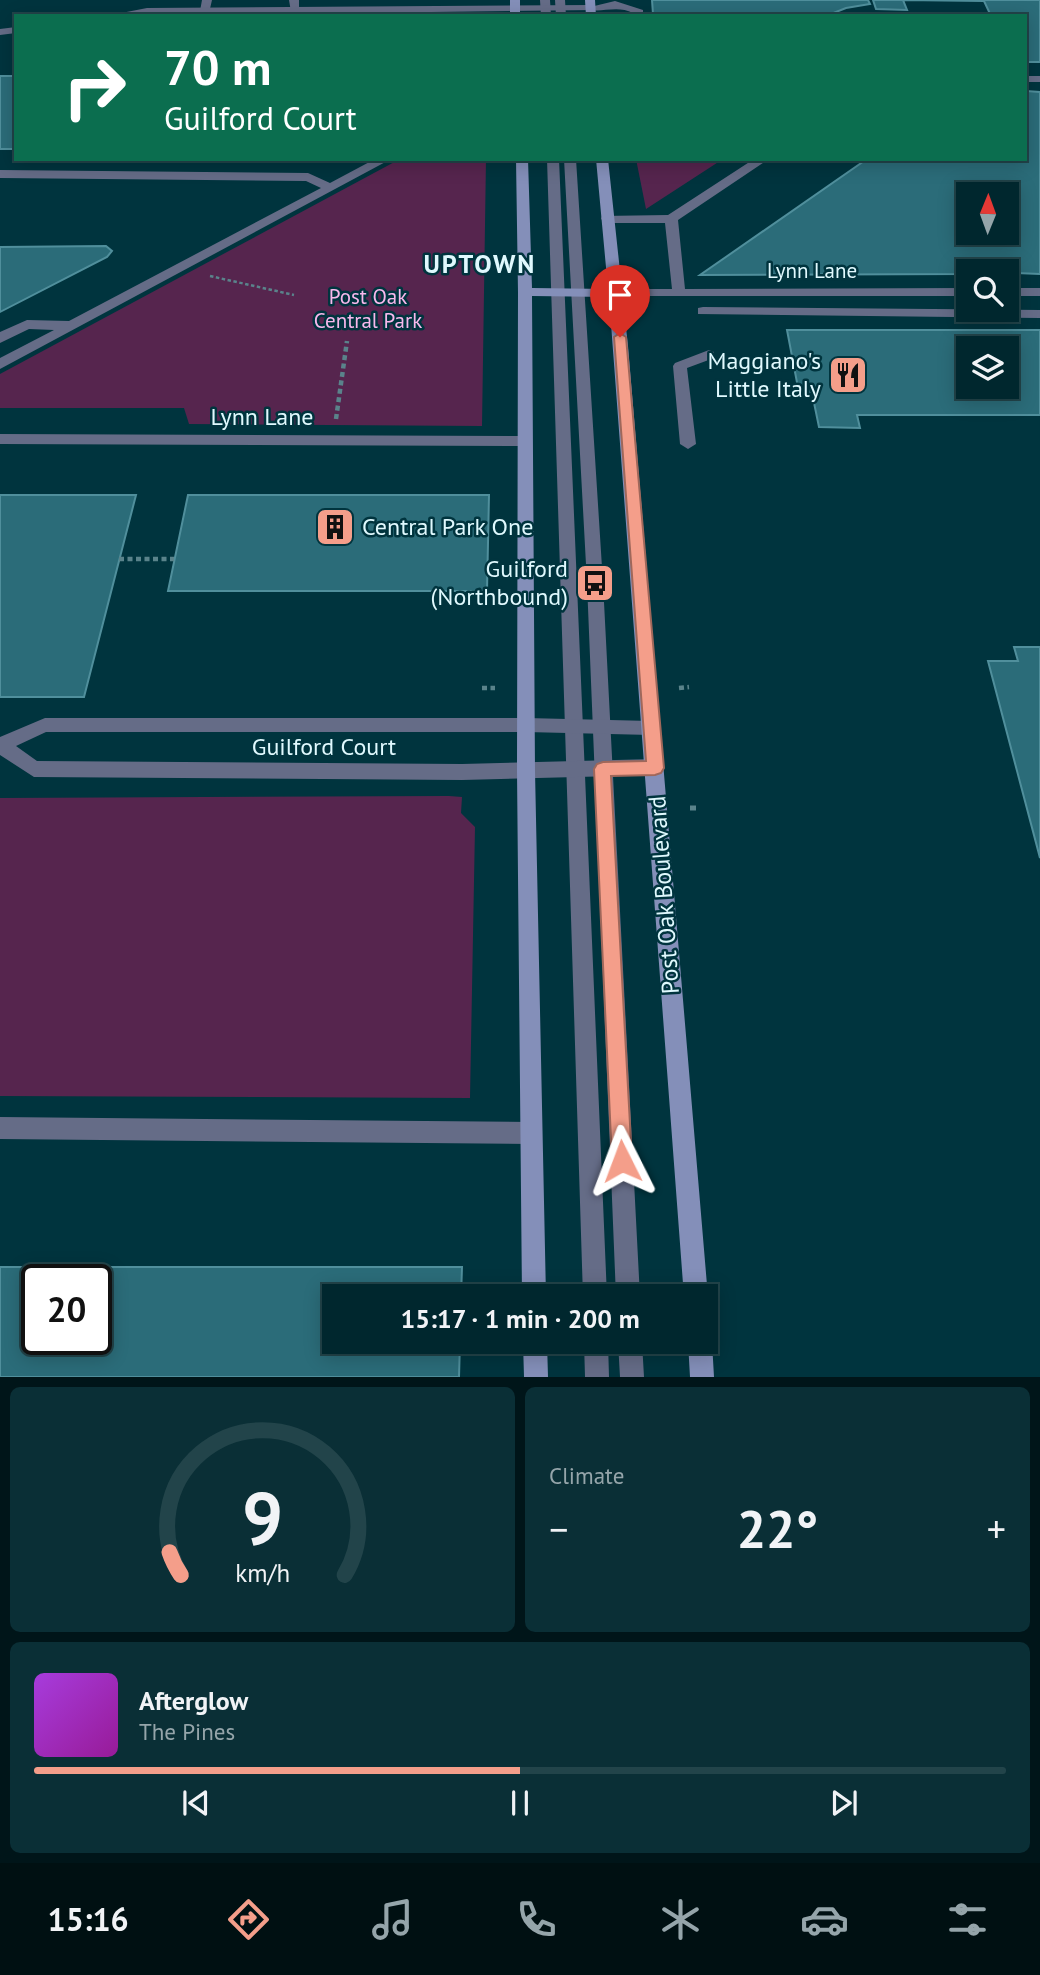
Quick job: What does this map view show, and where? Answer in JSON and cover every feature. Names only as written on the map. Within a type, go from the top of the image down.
[{"type":"main road","points":[[522,161],[525,292],[526,771],[534,1284]]},
{"type":"main road","name":"Post Oak Boulevard","points":[[602,161],[621,346],[695,1284]]},
{"type":"main road","points":[[525,292],[614,293]]},
{"type":"main road","points":[[535,1354],[536,1377]]},
{"type":"main road","points":[[700,1354],[702,1377]]},
{"type":"street","points":[[125,14],[206,5],[591,8],[616,3],[631,7],[638,14]]},
{"type":"street","points":[[591,8],[608,14]]},
{"type":"street","points":[[0,364],[381,161]]},
{"type":"street","points":[[553,161],[595,1284]]},
{"type":"street","points":[[570,161],[627,1284]]},
{"type":"street","points":[[607,219],[671,219],[760,161]]},
{"type":"street","points":[[0,174],[309,177],[331,188]]},
{"type":"street","points":[[671,219],[679,293]]},
{"type":"street","name":"Lynn Lane","points":[[614,293],[956,292]]},
{"type":"street","points":[[1019,292],[1040,292]]},
{"type":"street","points":[[703,311],[1040,314]]},
{"type":"street","points":[[0,338],[27,324],[73,326]]},
{"type":"street","points":[[688,444],[680,366],[709,355]]},
{"type":"street","name":"Lynn Lane","points":[[0,439],[524,441]]},
{"type":"street","name":"Guilford Court","points":[[0,745],[45,725],[526,725],[652,728]]},
{"type":"street","name":"Guilford Court","points":[[0,745],[33,769],[526,771],[655,768]]},
{"type":"street","points":[[0,1128],[530,1133]]},
{"type":"street","points":[[596,1354],[597,1377]]},
{"type":"street","points":[[631,1354],[632,1377]]},
{"type":"path","points":[[178,269],[294,295]]},
{"type":"path","points":[[333,440],[346,341]]},
{"type":"path","points":[[119,559],[174,559]]},
{"type":"path","points":[[679,688],[689,687]]},
{"type":"path","points":[[482,688],[495,688]]},
{"type":"green space","name":"Post Oak Central Park","points":[[396,161],[486,161],[482,426],[189,424],[184,408],[0,408],[0,374]]},
{"type":"green space","points":[[636,161],[720,161],[646,209]]},
{"type":"green space","points":[[462,797],[461,813],[475,827],[470,1098],[0,1096],[0,798]]},
{"type":"building","points":[[652,0],[868,0],[870,4],[831,14],[653,14]]},
{"type":"building","points":[[873,0],[903,0],[907,10],[876,9]]},
{"type":"building","points":[[903,0],[1040,0],[1040,62],[1027,62],[1027,14],[990,14],[984,1]]},
{"type":"building","points":[[0,76],[14,76],[14,149],[0,149]]},
{"type":"building","points":[[1027,91],[1040,92],[1040,274],[1019,273],[1019,259],[956,259],[956,274],[700,275],[864,161],[1027,161]]},
{"type":"building","points":[[106,246],[112,251],[107,257],[0,312],[0,247]]},
{"type":"building","points":[[787,330],[1040,330],[1040,415],[857,415],[860,428],[819,427],[812,393],[799,393]]},
{"type":"building","points":[[0,495],[136,495],[84,697],[0,697]]},
{"type":"building","name":"Central Park One","points":[[188,495],[489,495],[487,591],[168,591]]},
{"type":"building","points":[[1014,647],[1040,647],[1040,858],[988,661],[1018,661]]},
{"type":"building","points":[[0,1267],[21,1267],[21,1355],[112,1355],[112,1267],[462,1267],[461,1284],[322,1284],[322,1354],[460,1354],[459,1377],[0,1377]]},
{"type":"place","name":"Maggiano's Little Italy","points":[[848,375]]},
{"type":"place","name":"Central Park One","points":[[335,527]]},
{"type":"place","name":"Guilford (Northbound)","points":[[595,583]]},
{"type":"district","name":"UPTOWN","points":[[480,264]]},
{"type":"route","points":[[620,337],[655,768],[603,769],[622,1161]]}]
